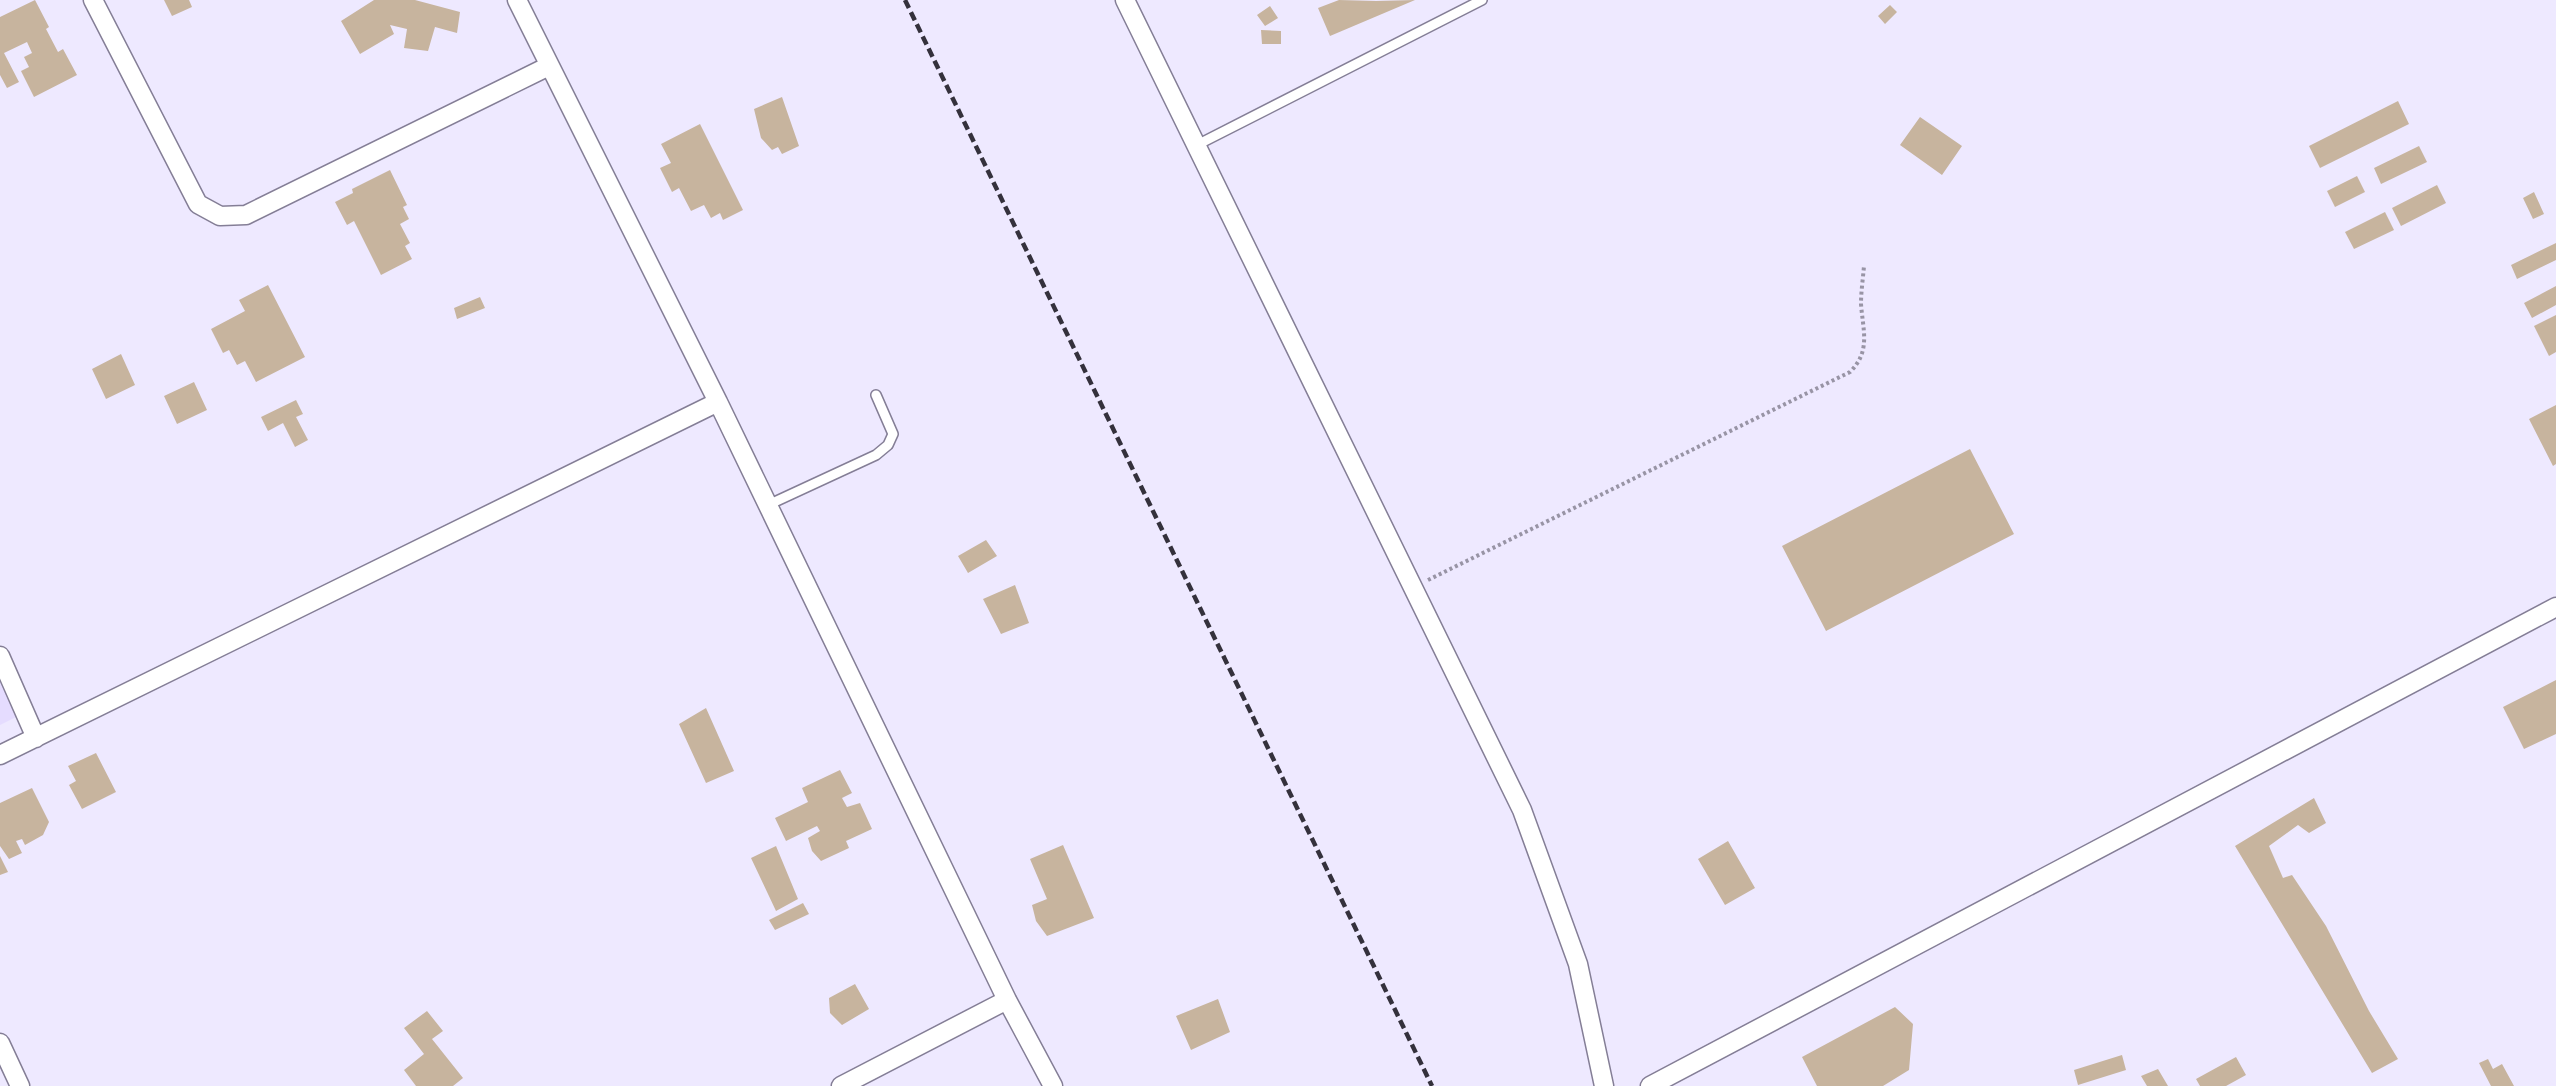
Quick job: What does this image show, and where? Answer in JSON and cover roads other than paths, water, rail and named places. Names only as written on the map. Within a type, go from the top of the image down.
[{"type":"street","points":[[93,0],[198,204],[220,216],[246,215],[549,66]]},
{"type":"street","points":[[517,0],[718,402],[1007,1000],[1053,1086]]},
{"type":"street","points":[[1125,0],[1195,146],[1308,369],[1412,588],[1522,810],[1578,964],[1604,1086]]},
{"type":"street","points":[[0,755],[718,402]]},
{"type":"street","points":[[1650,1086],[2556,607]]},
{"type":"street","points":[[0,656],[36,738]]},
{"type":"street","points":[[841,1086],[1007,1000]]},
{"type":"street","points":[[0,1043],[20,1086]]},
{"type":"lane","points":[[1195,146],[1482,0]]},
{"type":"lane","points":[[768,505],[876,455],[888,446],[893,434],[876,395]]},
{"type":"railway","points":[[905,0],[1432,1086]]}]
